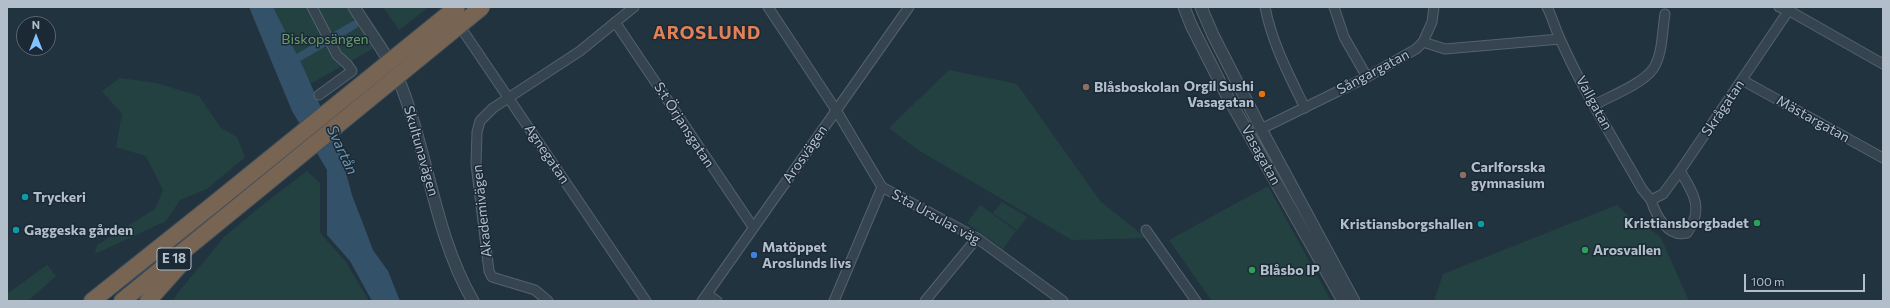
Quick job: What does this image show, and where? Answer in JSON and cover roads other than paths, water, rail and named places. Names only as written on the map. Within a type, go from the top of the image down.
[{"type":"highway","name":"E 18","points":[[82,301],[95,292],[96,297],[215,203],[457,7]]},
{"type":"highway","name":"E 18","points":[[122,301],[482,7]]},
{"type":"highway","name":"E 18","points":[[148,301],[183,262],[224,223],[225,217]]},
{"type":"street","points":[[312,7],[337,56],[347,64],[352,71],[319,95]]},
{"type":"street","name":"Skultunavägen","points":[[354,7],[385,55],[402,87],[423,154],[445,236],[464,284],[473,301]]},
{"type":"street","name":"Agnegatan","points":[[446,7],[646,301]]},
{"type":"street","name":"Akademivägen","points":[[548,301],[535,290],[492,277],[489,271],[477,177],[477,132],[480,121],[487,112],[580,51],[634,7]]},
{"type":"street","name":"S:ta Ursulas väg","points":[[768,7],[836,110],[882,187],[977,238],[1063,301]]},
{"type":"street","name":"Arosvägen","points":[[704,298],[909,7]]},
{"type":"street","name":"Vasagatan","points":[[1184,7],[1190,24],[1225,92],[1343,301]]},
{"type":"street","name":"Vasagatan","points":[[1201,7],[1213,35],[1261,129],[1354,301]]},
{"type":"street","points":[[1265,7],[1268,24],[1277,49],[1305,108]]},
{"type":"street","points":[[1334,7],[1344,37],[1367,77]]},
{"type":"street","points":[[1423,42],[1432,22],[1434,7]]},
{"type":"street","name":"Vallgatan","points":[[1546,7],[1555,22],[1560,39],[1594,105],[1642,189],[1650,198],[1654,211],[1670,231],[1675,234],[1687,233],[1692,227],[1698,209],[1688,183],[1680,171]]},
{"type":"street","points":[[1779,7],[1790,9],[1883,64]]},
{"type":"street","name":"Skrågatan","points":[[1650,198],[1663,194],[1790,9]]},
{"type":"street","points":[[1594,105],[1642,78],[1653,69],[1658,56],[1665,14]]},
{"type":"street","name":"S:t Örjansgatan","points":[[616,22],[753,227]]},
{"type":"street","name":"Sångargatan","points":[[1261,129],[1367,77],[1402,58],[1423,42],[1445,49],[1560,39]]},
{"type":"street","name":"Mästargatan","points":[[1742,80],[1883,158]]},
{"type":"street","points":[[1250,134],[1261,129]]},
{"type":"street","points":[[834,301],[882,187]]},
{"type":"street","points":[[1146,230],[1196,301]]},
{"type":"street","points":[[926,301],[977,238]]},
{"type":"street","points":[[704,298],[717,301]]},
{"type":"water","points":[[249,7],[273,7],[304,69],[340,151],[352,195],[373,250],[388,271],[400,301],[372,301],[350,261],[327,235],[327,170],[292,111]]},
{"type":"waterway","points":[[289,63],[354,25]]},
{"type":"place","name":"Blåsboskolan","points":[[1086,87]]},
{"type":"place","name":"Orgil Sushi Vasagatan","points":[[1262,94]]},
{"type":"place","name":"Carlforsska gymnasium","points":[[1463,175]]},
{"type":"place","name":"Tryckeri","points":[[25,197]]},
{"type":"place","name":"Kristiansborgbadet","points":[[1757,223]]},
{"type":"place","name":"Kristiansborgshallen","points":[[1481,224]]},
{"type":"place","name":"Gaggeska gården","points":[[16,230]]},
{"type":"place","name":"Arosvallen","points":[[1585,250]]},
{"type":"place","name":"Matöppet Aroslunds livs","points":[[754,255]]},
{"type":"place","name":"Blåsbo IP","points":[[1252,270]]},
{"type":"district","name":"AROSLUND","points":[[707,33]]},
{"type":"park label","name":"Biskopsängen","points":[[325,39]]},
{"type":"water label","name":"Svartån","points":[[342,150]]}]
